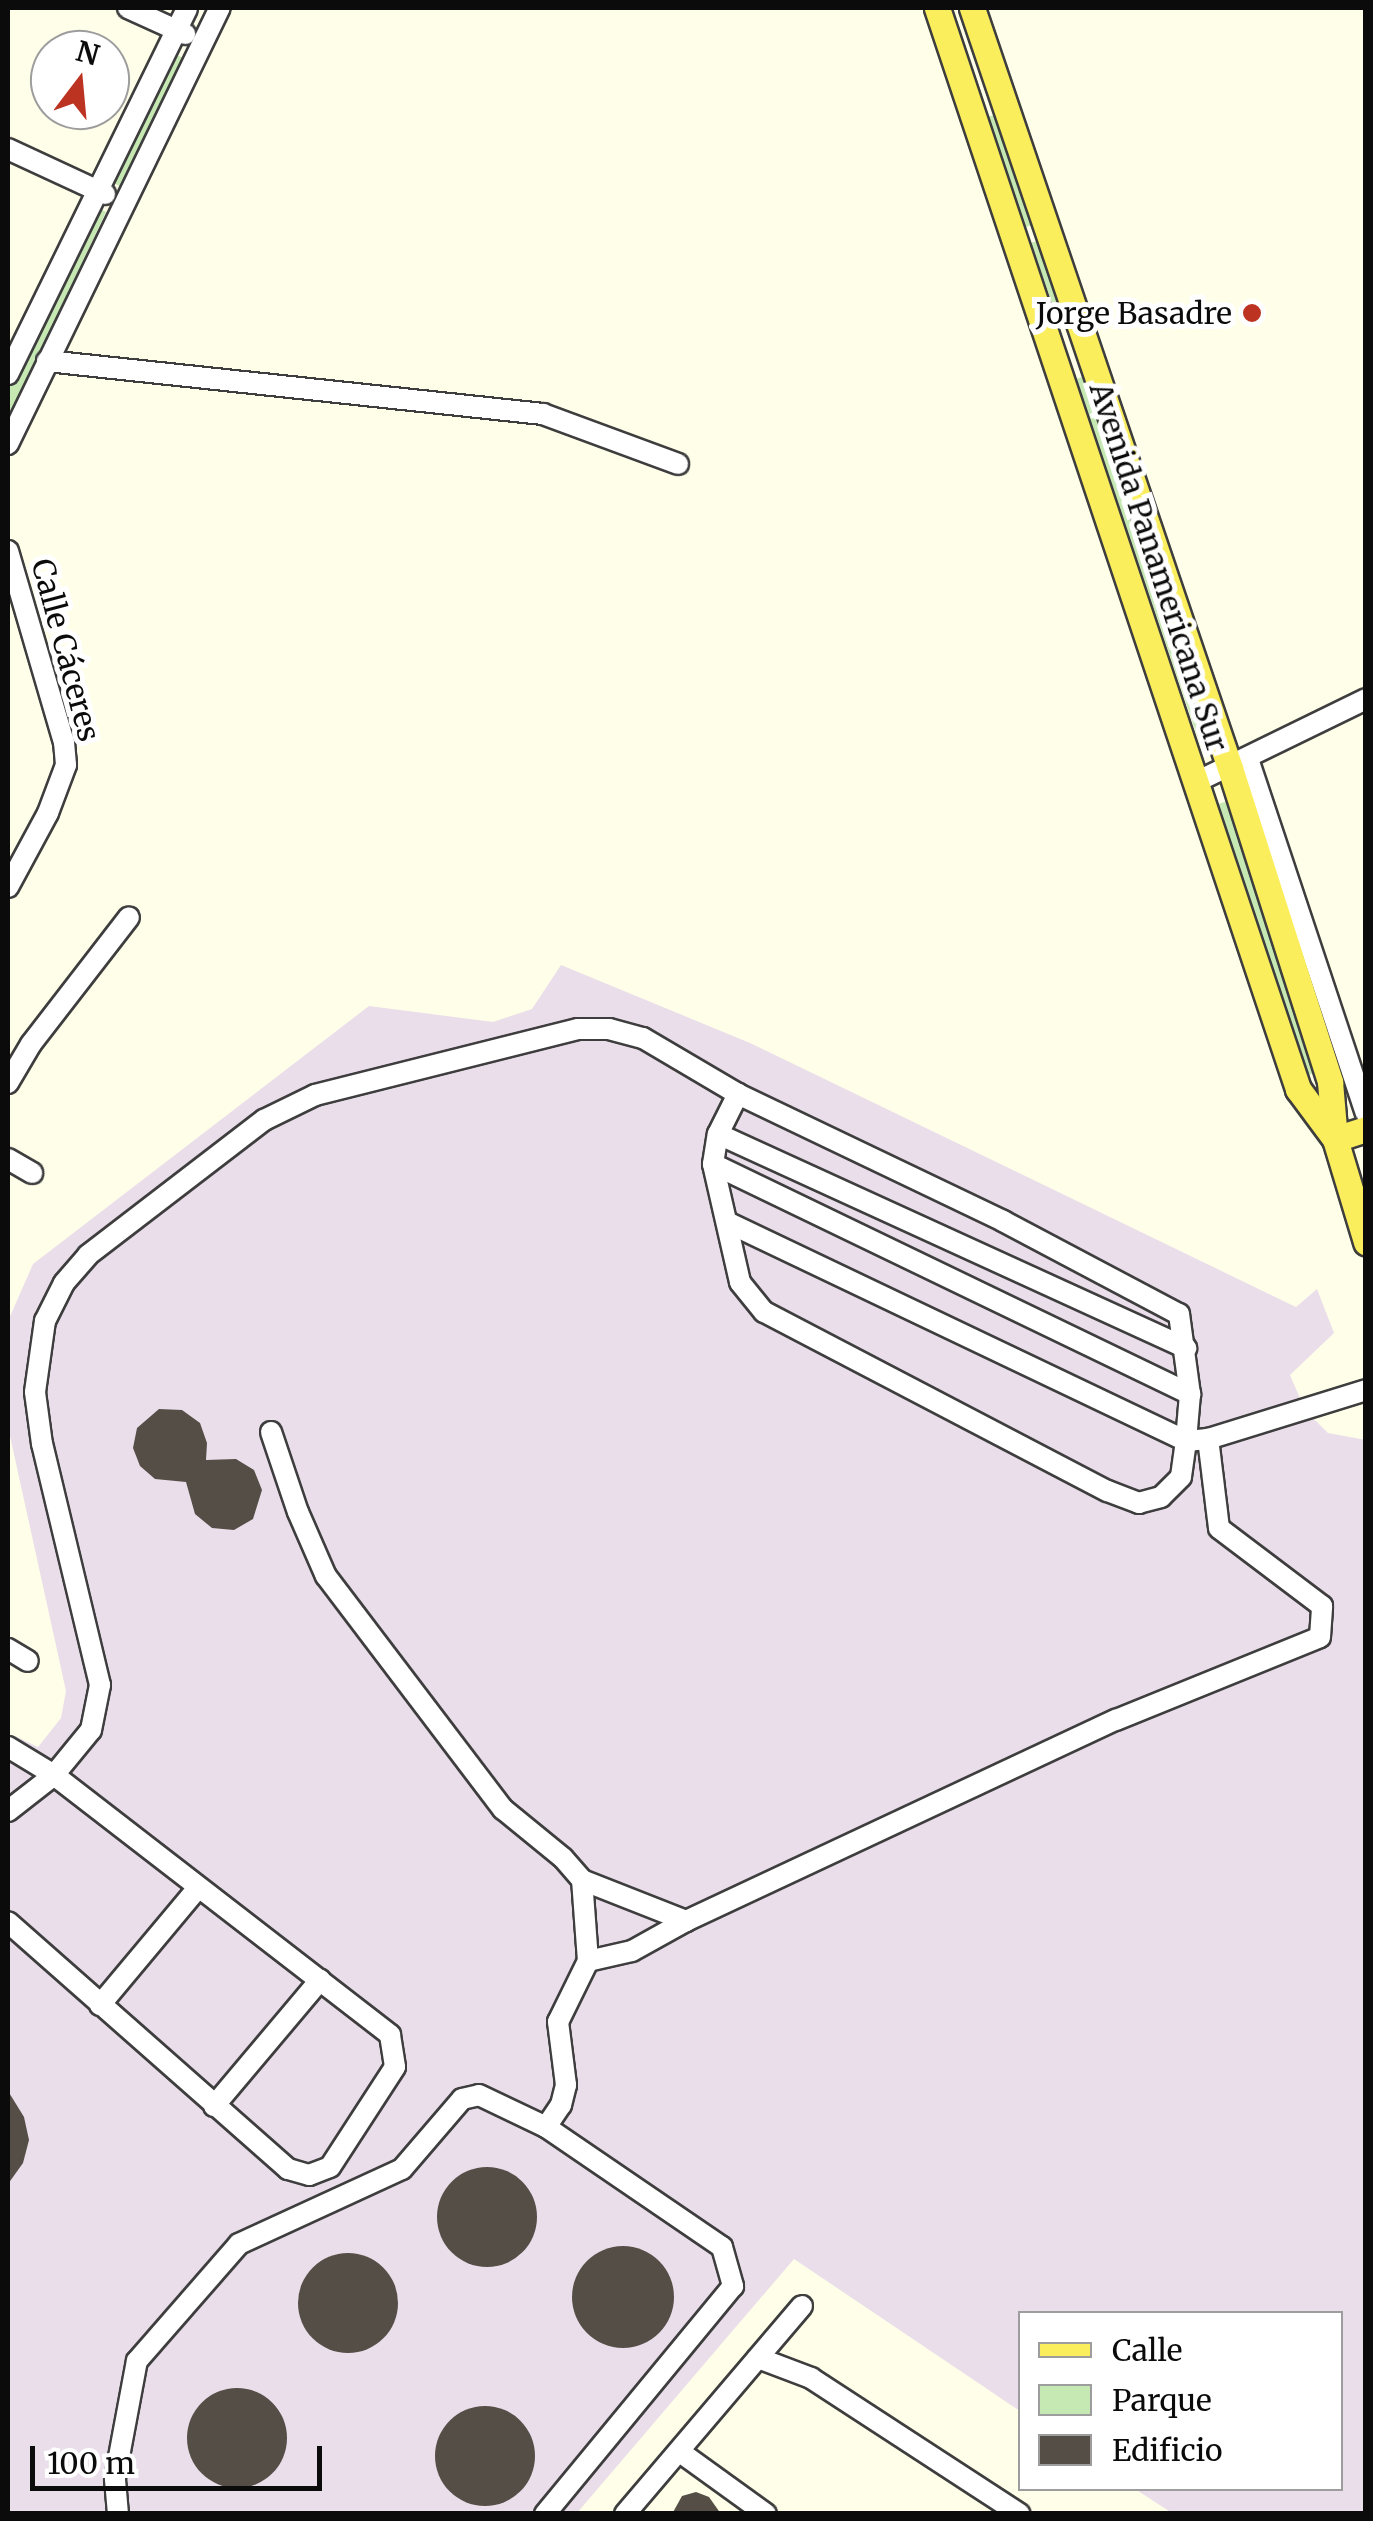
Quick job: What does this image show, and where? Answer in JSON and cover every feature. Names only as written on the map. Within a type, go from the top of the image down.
[{"type":"main road","name":"Avenida Panamericana Sur","points":[[938,8],[1298,1089],[1335,1139]]},
{"type":"main road","name":"Avenida Panamericana Sur","points":[[972,8],[1239,763],[1330,1082],[1335,1139],[1366,1242]]},
{"type":"main road","points":[[1335,1139],[1366,1129]]},
{"type":"street","points":[[128,8],[203,42]]},
{"type":"street","points":[[8,374],[186,8]]},
{"type":"street","points":[[8,444],[220,8]]},
{"type":"street","points":[[8,148],[122,203]]},
{"type":"street","points":[[48,360],[543,414],[678,464]]},
{"type":"street","name":"Calle Cáceres","points":[[8,551],[64,742],[66,765],[48,813],[11,874]]},
{"type":"street","points":[[1196,782],[1366,700]]},
{"type":"street","name":"Avenida Panamericana Sur","points":[[1239,763],[1366,1112]]},
{"type":"street","points":[[8,1083],[30,1044],[129,917]]},
{"type":"street","points":[[11,1801],[54,1776],[90,1730],[100,1686],[42,1444],[35,1392],[45,1321],[64,1283],[88,1255],[264,1120],[315,1095],[559,1033],[608,1029],[643,1038],[738,1094],[1146,1293],[1179,1314],[1190,1394],[1181,1477],[1161,1497],[1139,1504],[1107,1491],[764,1312],[740,1282],[713,1164],[718,1134],[738,1094]]},
{"type":"street","points":[[718,1134],[1186,1348]]},
{"type":"street","points":[[8,1159],[32,1173]]},
{"type":"street","points":[[713,1164],[1190,1394]]},
{"type":"street","points":[[728,1222],[1186,1440],[1208,1440],[1366,1390]]},
{"type":"street","points":[[271,1432],[298,1512],[326,1576],[502,1809],[562,1858],[582,1880],[686,1921]]},
{"type":"street","points":[[588,1961],[632,1951],[686,1921],[1098,1728],[1320,1636],[1322,1606],[1219,1528],[1208,1440]]},
{"type":"street","points":[[8,1650],[28,1661]]},
{"type":"street","points":[[8,1747],[54,1776],[390,2035],[395,2067],[330,2166],[309,2175],[288,2169],[8,1922]]},
{"type":"street","points":[[546,2127],[561,2106],[566,2085],[558,2022],[588,1961],[582,1880]]},
{"type":"street","points":[[100,2005],[198,1888]]},
{"type":"street","points":[[214,2106],[320,1980]]},
{"type":"street","points":[[118,2514],[114,2478],[136,2361],[239,2244],[402,2169],[470,2095],[480,2095],[546,2127],[722,2248],[733,2286],[545,2514]]},
{"type":"street","points":[[625,2514],[802,2306]]},
{"type":"street","points":[[758,2358],[811,2378],[1020,2514]]},
{"type":"street","points":[[680,2452],[766,2514]]},
{"type":"shaded area","points":[[561,965],[750,1043],[1296,1307],[1317,1289],[1334,1333],[1290,1375],[1305,1410],[1328,1433],[1366,1440],[1365,2513],[1172,2513],[1138,2491],[1343,2491],[1343,2311],[1018,2311],[1018,2410],[794,2259],[577,2513],[8,2514],[8,1745],[15,1736],[38,1747],[61,1718],[66,1691],[8,1427],[8,1321],[33,1264],[369,1006],[493,1022],[532,1009]]},
{"type":"green space","points":[[172,53],[186,59],[122,187],[109,181]]},
{"type":"green space","points":[[998,114],[1038,223],[1026,227],[987,117]]},
{"type":"green space","points":[[91,204],[106,212],[8,420],[8,389]]},
{"type":"green space","points":[[1041,240],[1071,320],[1060,324],[1030,243]]},
{"type":"green space","points":[[1088,375],[1214,741],[1201,747],[1076,379]]},
{"type":"green space","points":[[1230,800],[1316,1072],[1306,1076],[1216,805]]},
{"type":"building","points":[[159,1409],[182,1410],[200,1423],[207,1443],[206,1460],[236,1459],[254,1470],[262,1490],[253,1519],[234,1530],[212,1528],[195,1514],[186,1482],[155,1479],[140,1466],[133,1448],[137,1428]]},
{"type":"building","points":[[8,2091],[24,2117],[29,2140],[23,2163],[8,2184]]},
{"type":"building","points":[[487,2167],[506,2171],[522,2182],[533,2198],[537,2217],[533,2236],[522,2252],[506,2263],[487,2267],[468,2263],[452,2252],[441,2236],[437,2217],[441,2198],[452,2182],[468,2171]]},
{"type":"building","points":[[623,2246],[642,2250],[659,2261],[670,2278],[674,2297],[670,2316],[659,2333],[642,2344],[623,2348],[604,2344],[587,2333],[576,2316],[572,2297],[576,2278],[587,2261],[604,2250]]},
{"type":"building","points":[[348,2253],[367,2257],[383,2268],[394,2284],[398,2303],[394,2322],[383,2338],[367,2349],[348,2353],[329,2349],[313,2338],[302,2322],[298,2303],[302,2284],[313,2268],[329,2257]]},
{"type":"building","points":[[237,2388],[256,2392],[272,2403],[283,2419],[287,2438],[283,2457],[272,2473],[256,2484],[237,2488],[218,2484],[202,2473],[191,2457],[187,2438],[191,2419],[202,2403],[218,2392]]},
{"type":"building","points":[[485,2406],[504,2410],[520,2421],[531,2437],[535,2456],[531,2475],[520,2491],[504,2502],[485,2506],[466,2502],[450,2491],[439,2475],[435,2456],[439,2437],[450,2421],[466,2410]]},
{"type":"building","points":[[696,2492],[709,2497],[721,2514],[672,2514],[682,2496]]},
{"type":"place","name":"Jorge Basadre","points":[[1252,313]]}]
